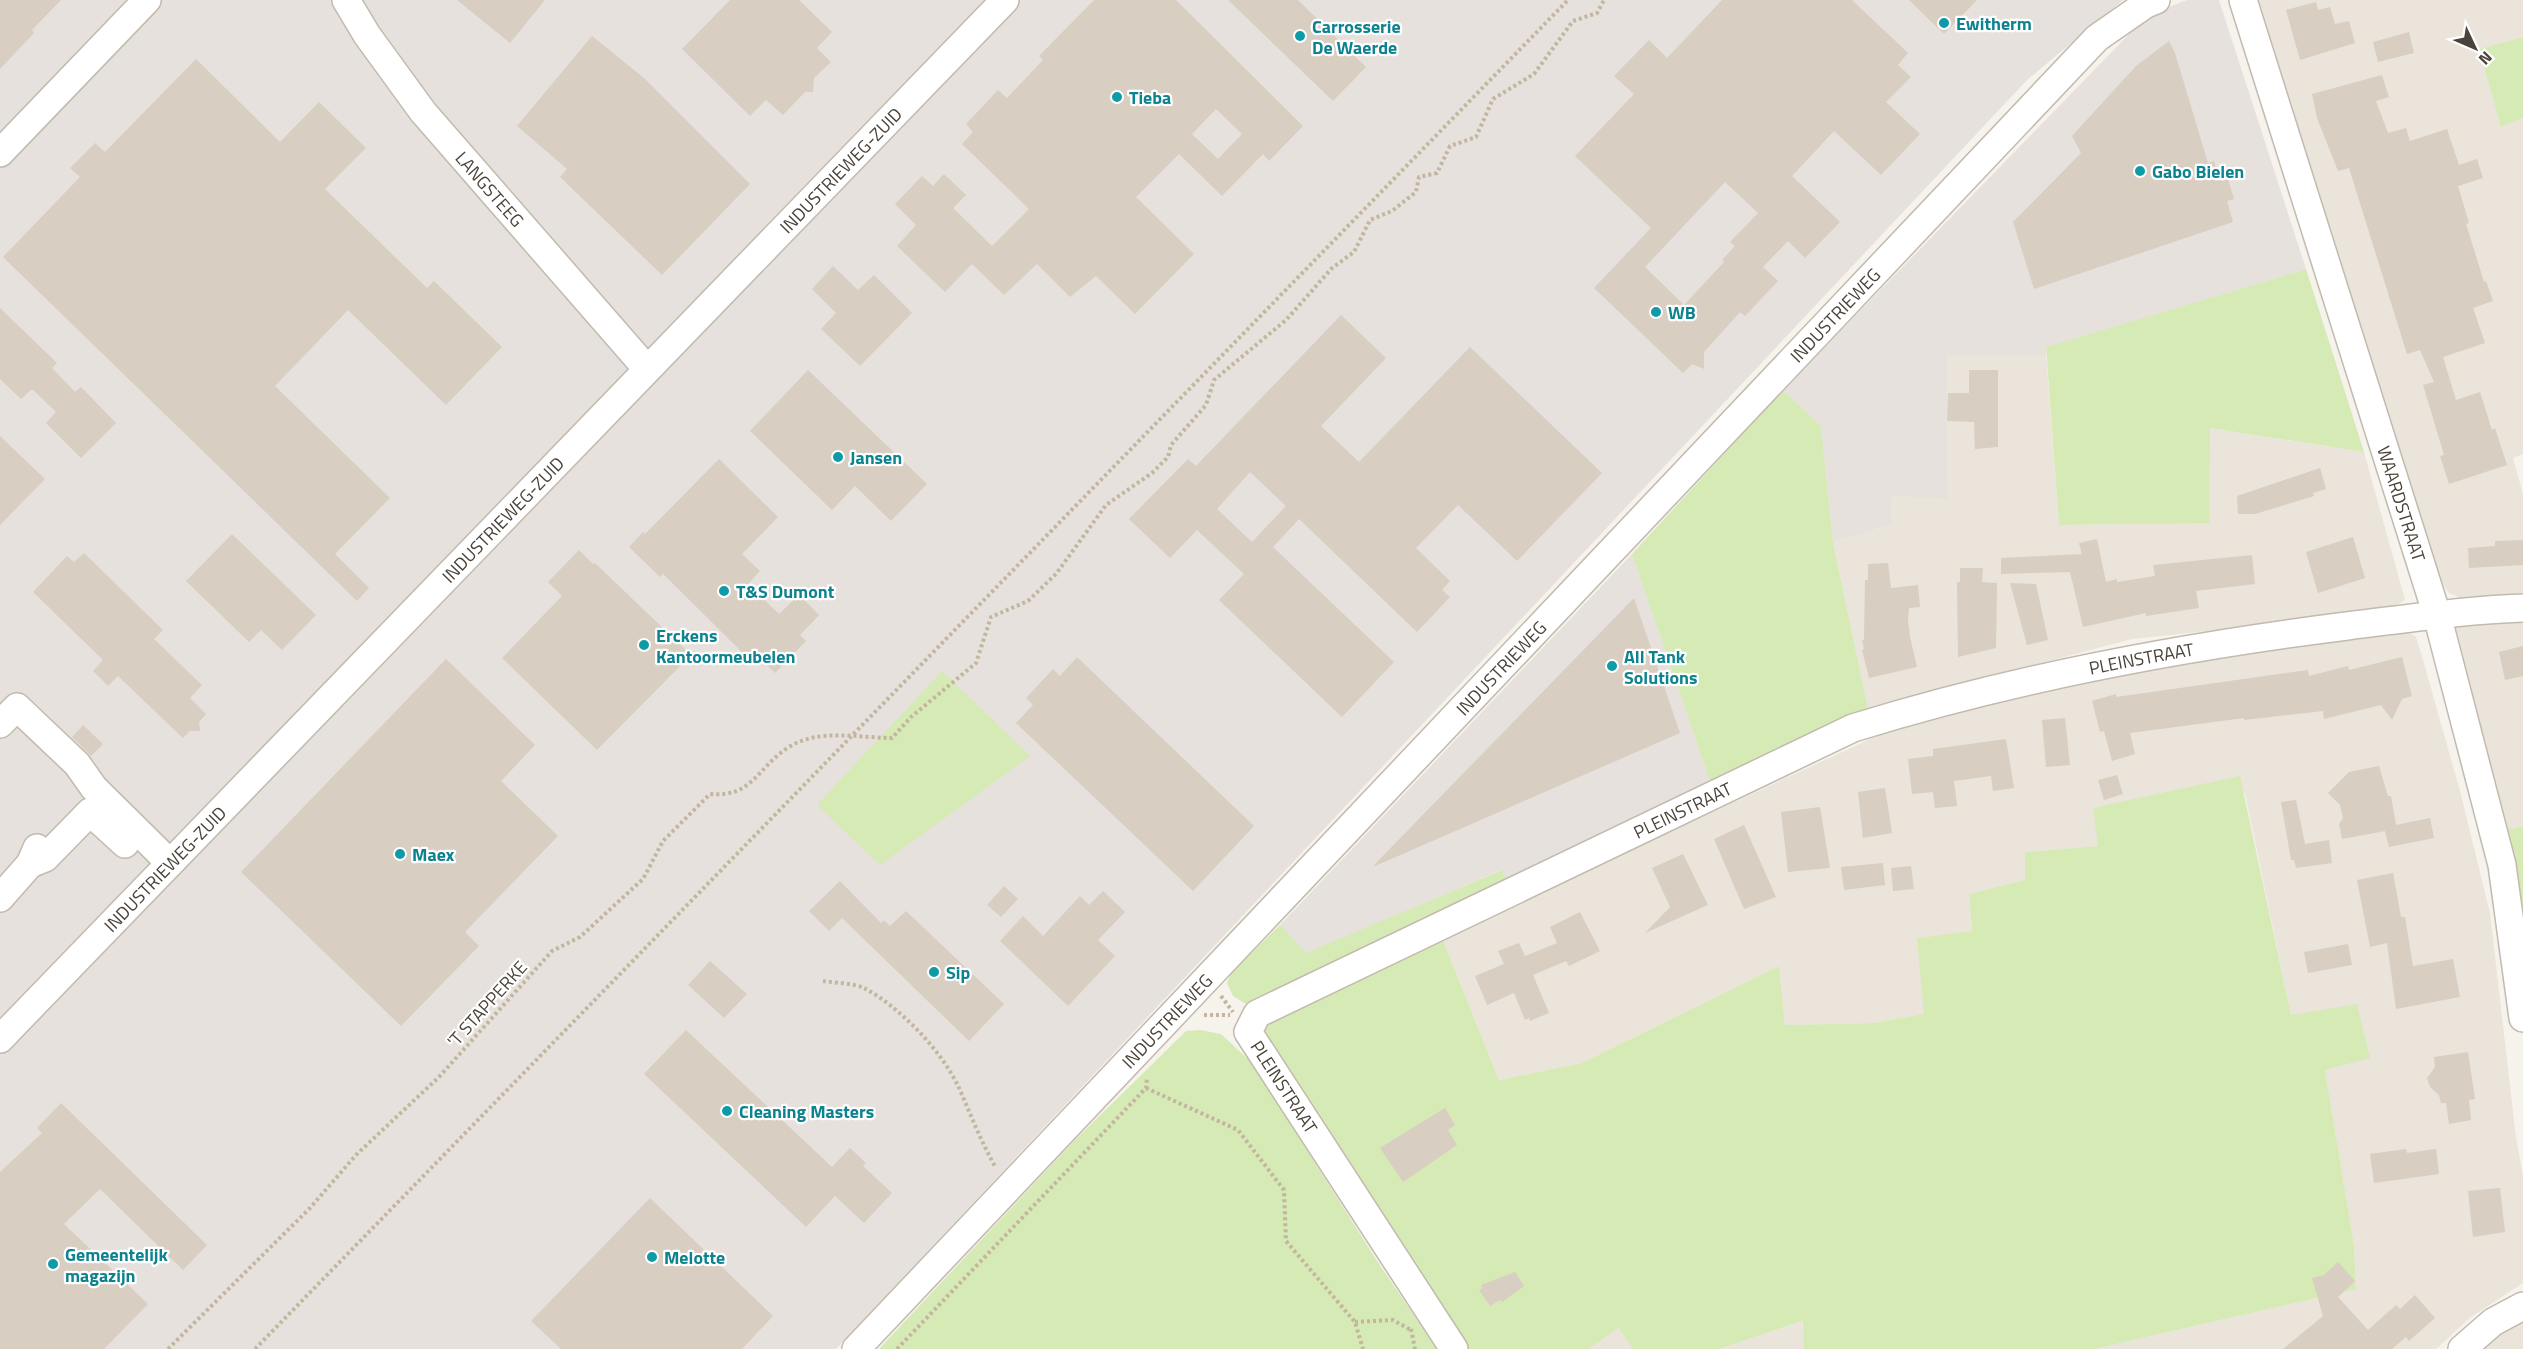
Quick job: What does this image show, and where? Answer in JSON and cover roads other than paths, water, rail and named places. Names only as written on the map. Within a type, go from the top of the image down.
[{"type":"street","points":[[0,153],[147,0]]},
{"type":"street","name":"LANGSTEEG","points":[[346,0],[367,35],[423,112],[647,369]]},
{"type":"street","name":"INDUSTRIEWEG-ZUID","points":[[0,1039],[1005,0]]},
{"type":"street","name":"INDUSTRIEWEG","points":[[856,1349],[1009,1190],[1171,1015],[2097,38],[2146,4],[2156,0]]},
{"type":"street","name":"WAARDSTRAAT","points":[[2242,0],[2437,615],[2502,865],[2523,1018]]},
{"type":"street","name":"PLEINSTRAAT","points":[[1454,1349],[1248,1032],[1257,1014],[1853,728],[1900,714],[2151,654],[2256,637],[2475,609],[2523,608]]},
{"type":"street","points":[[0,724],[16,707],[77,764],[94,788],[164,870]]},
{"type":"street","points":[[11,878],[94,788]]},
{"type":"street","points":[[11,878],[45,858],[90,812],[164,870]]},
{"type":"street","points":[[2462,1349],[2493,1322],[2523,1306]]},
{"type":"place","name":"Ewitherm","points":[[1944,23]]},
{"type":"place","name":"Carrosserie De Waerde","points":[[1300,36]]},
{"type":"place","name":"Tieba","points":[[1117,97]]},
{"type":"place","name":"Gabo Bielen","points":[[2140,171]]},
{"type":"place","name":"WB","points":[[1656,312]]},
{"type":"place","name":"Jansen","points":[[838,457]]},
{"type":"place","name":"T&S Dumont","points":[[724,591]]},
{"type":"place","name":"Erckens Kantoormeubelen","points":[[644,645]]},
{"type":"place","name":"All Tank Solutions","points":[[1612,666]]},
{"type":"place","name":"Maex","points":[[400,854]]},
{"type":"place","name":"Sip","points":[[934,972]]},
{"type":"place","name":"Cleaning Masters","points":[[727,1111]]},
{"type":"place","name":"Melotte","points":[[652,1257]]},
{"type":"place","name":"Gemeentelijk magazijn","points":[[53,1264]]}]
